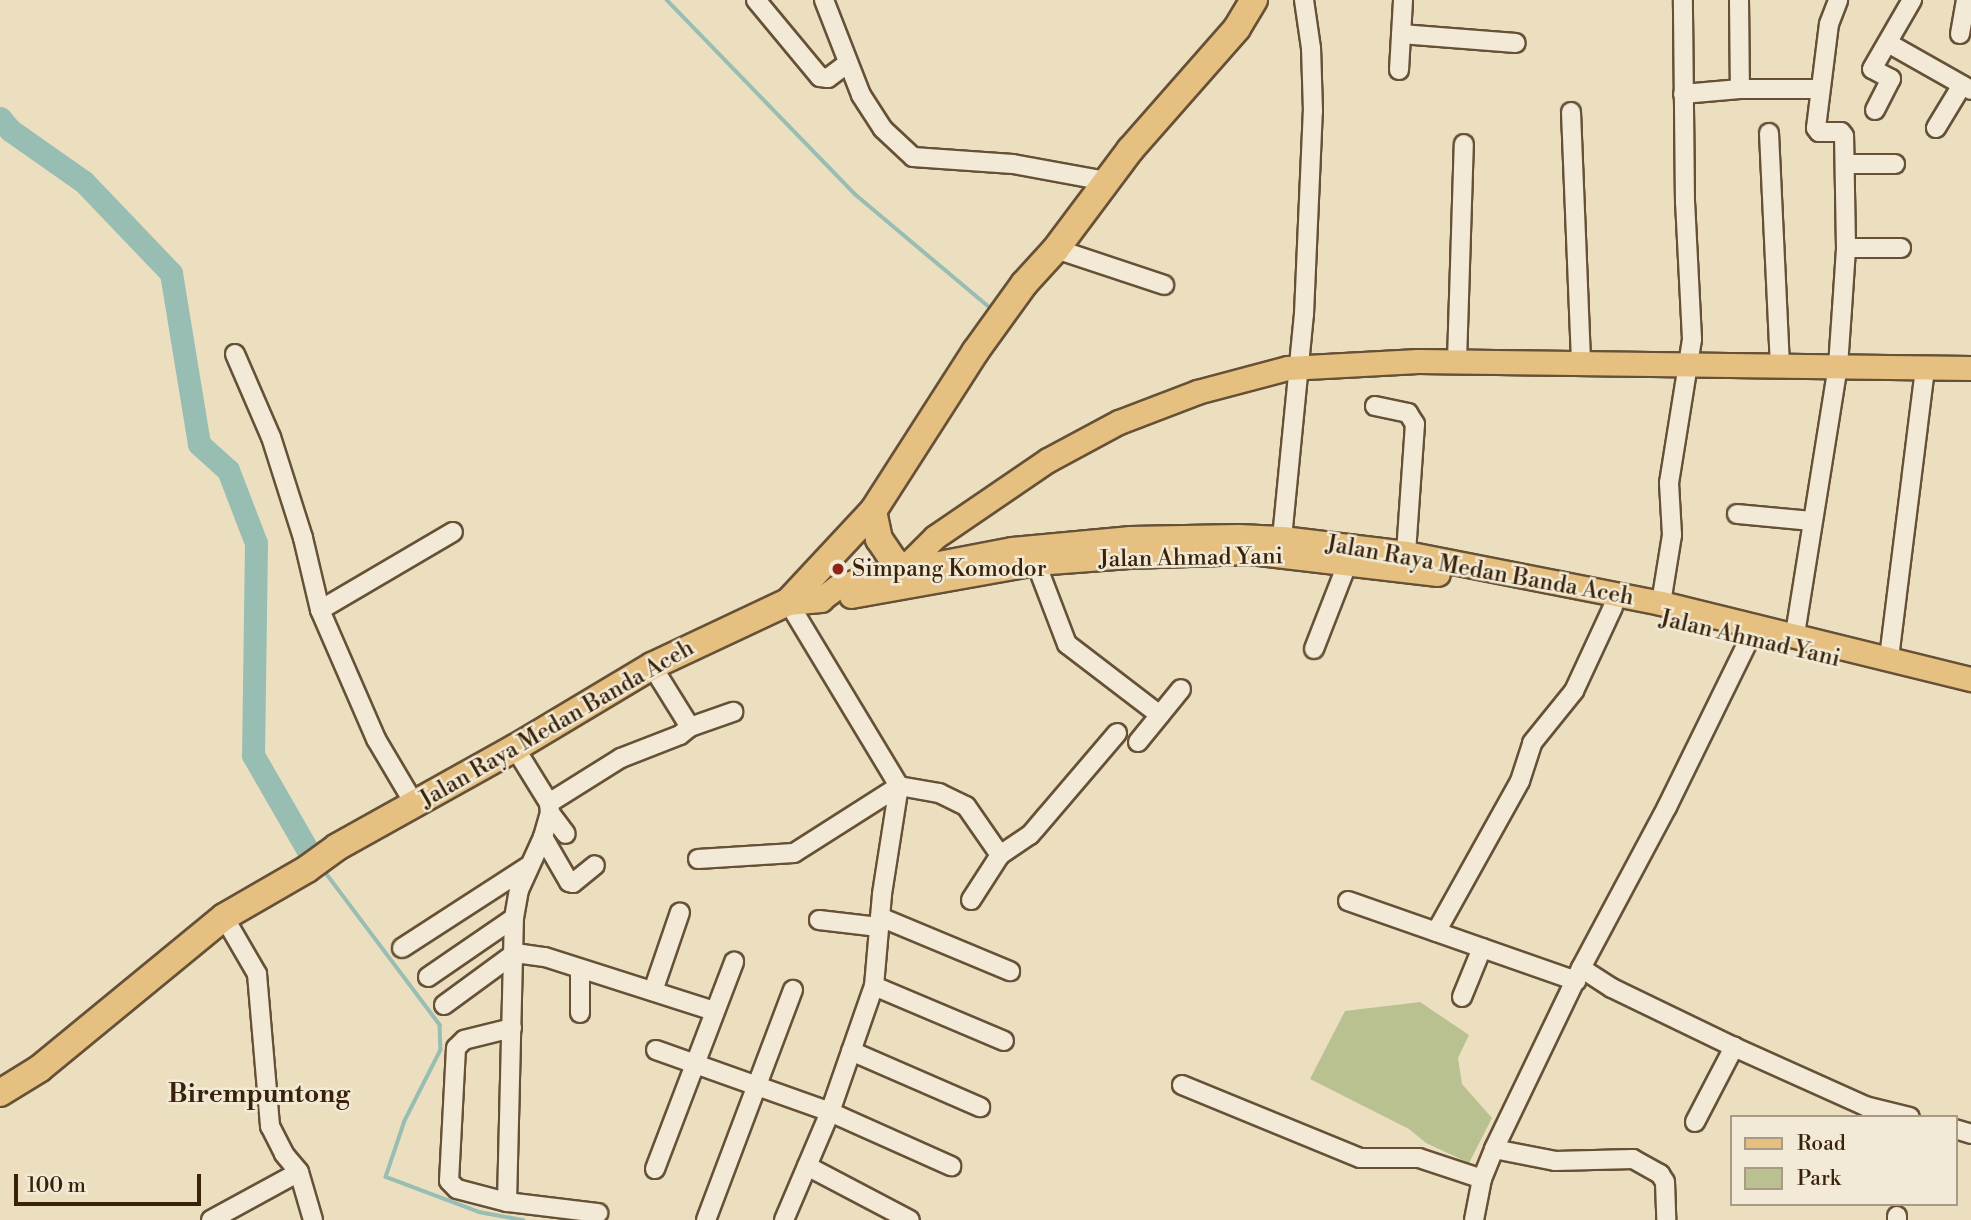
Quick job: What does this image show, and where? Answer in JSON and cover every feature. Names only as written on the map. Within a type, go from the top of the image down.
[{"type":"highway","points":[[788,602],[873,510],[975,352],[1024,284],[1056,249],[1106,181],[1237,28],[1254,0]]},
{"type":"highway","points":[[873,510],[879,539],[894,561],[904,568]]},
{"type":"highway","name":"Jalan Raya Medan Banda Aceh","points":[[0,1093],[38,1069],[224,917],[350,841],[652,666],[788,602],[821,599]]},
{"type":"main road","points":[[904,568],[936,537],[1026,475],[1119,422],[1197,392],[1297,367],[1457,361],[1971,368]]},
{"type":"main road","name":"Jalan Raya Medan Banda Aceh","points":[[821,599],[837,587],[904,568],[1012,549],[1119,538],[1282,538],[1661,603],[1753,631],[1795,634],[1971,679]]},
{"type":"main road","name":"Jalan Ahmad Yani","points":[[821,599],[838,599],[1036,564],[1129,556],[1250,552],[1348,562],[1406,561],[1613,607],[1753,631],[1971,691]]},
{"type":"street","points":[[756,0],[820,78],[828,78],[848,63]]},
{"type":"street","points":[[824,0],[861,95],[883,130],[913,157],[1013,164],[1106,181]]},
{"type":"street","points":[[1282,538],[1304,314],[1313,111],[1311,48],[1304,0]]},
{"type":"street","points":[[1399,70],[1403,0]]},
{"type":"street","points":[[1661,603],[1672,535],[1669,483],[1689,366],[1692,322],[1683,94],[1683,0]]},
{"type":"street","points":[[1739,0],[1740,89]]},
{"type":"street","points":[[1795,634],[1811,521],[1838,366],[1846,248],[1843,133],[1817,131],[1829,24],[1838,0]]},
{"type":"street","points":[[1875,110],[1891,79],[1872,69],[1912,0]]},
{"type":"street","points":[[1960,34],[1966,0]]},
{"type":"street","points":[[1401,34],[1516,43]]},
{"type":"street","points":[[1888,43],[1966,87],[1936,128]]},
{"type":"street","points":[[1683,94],[1740,89],[1820,89]]},
{"type":"street","points":[[1571,112],[1581,363]]},
{"type":"street","points":[[1769,133],[1780,366]]},
{"type":"street","points":[[1457,361],[1464,144]]},
{"type":"street","points":[[1845,164],[1895,164]]},
{"type":"street","points":[[1846,248],[1901,248]]},
{"type":"street","points":[[1056,249],[1164,285]]},
{"type":"street","points":[[235,354],[271,437],[300,530],[320,610],[376,739],[415,805]]},
{"type":"street","points":[[1889,659],[1925,368]]},
{"type":"street","points":[[1375,406],[1408,413],[1415,424],[1406,561]]},
{"type":"street","points":[[1737,514],[1811,521]]},
{"type":"street","points":[[320,610],[453,531]]},
{"type":"street","points":[[1314,649],[1348,562]]},
{"type":"street","points":[[1036,564],[1067,644],[1160,715]]},
{"type":"street","points":[[784,1220],[830,1112],[874,986],[899,786],[788,602]]},
{"type":"street","points":[[1436,932],[1523,774],[1532,743],[1574,691],[1613,607]]},
{"type":"street","points":[[1474,1220],[1482,1179],[1494,1149],[1578,975],[1667,807],[1753,631]]},
{"type":"street","points":[[652,666],[690,727]]},
{"type":"street","points":[[1138,742],[1181,689]]},
{"type":"street","points":[[507,1202],[514,918],[527,867],[543,837],[549,808],[621,758],[680,736],[690,727],[733,712]]},
{"type":"street","points":[[971,900],[1000,855],[1030,835],[1116,733]]},
{"type":"street","points":[[514,748],[566,834]]},
{"type":"street","points":[[698,859],[794,853],[899,786],[939,793],[966,806],[1000,855]]},
{"type":"street","points":[[543,837],[569,882],[573,883],[595,865]]},
{"type":"street","points":[[402,948],[527,867]]},
{"type":"street","points":[[1348,901],[1482,948],[1578,975],[1612,988],[1863,1111],[1894,1115]]},
{"type":"street","points":[[653,991],[680,912]]},
{"type":"street","points":[[224,917],[257,974],[270,1126],[284,1154],[299,1172],[313,1220]]},
{"type":"street","points":[[428,976],[514,918]]},
{"type":"street","points":[[819,920],[880,922],[1010,971]]},
{"type":"street","points":[[1462,998],[1482,948]]},
{"type":"street","points":[[444,1004],[515,953],[545,957],[714,1011]]},
{"type":"street","points":[[655,1169],[734,962]]},
{"type":"street","points":[[580,969],[580,1013]]},
{"type":"street","points":[[874,986],[1004,1041]]},
{"type":"street","points":[[706,1220],[793,990]]},
{"type":"street","points":[[512,1028],[464,1040],[456,1048],[449,1181],[457,1189],[507,1202],[598,1213]]},
{"type":"street","points":[[1695,1122],[1734,1047]]},
{"type":"street","points":[[656,1050],[830,1112],[951,1166]]},
{"type":"street","points":[[851,1051],[980,1107]]},
{"type":"street","points":[[1182,1085],[1360,1158],[1419,1158],[1482,1179]]},
{"type":"street","points":[[1494,1149],[1555,1161],[1633,1158],[1660,1174],[1665,1182],[1666,1220]]},
{"type":"street","points":[[807,1166],[910,1220]]},
{"type":"street","points":[[211,1220],[299,1172]]},
{"type":"green space","points":[[1420,1002],[1469,1035],[1458,1058],[1462,1084],[1492,1118],[1469,1163],[1426,1143],[1409,1129],[1310,1079],[1345,1011]]},
{"type":"waterway","points":[[667,0],[855,194],[988,306]]},
{"type":"waterway","points":[[0,118],[10,130],[84,182],[171,273],[199,444],[228,470],[256,543],[253,755],[307,849]]},
{"type":"waterway","points":[[323,869],[440,1025],[441,1050],[405,1121],[386,1177],[479,1212],[523,1220]]},
{"type":"place","name":"Simpang Komodor","points":[[838,569]]},
{"type":"district","name":"Birempuntong","points":[[259,1095]]}]
